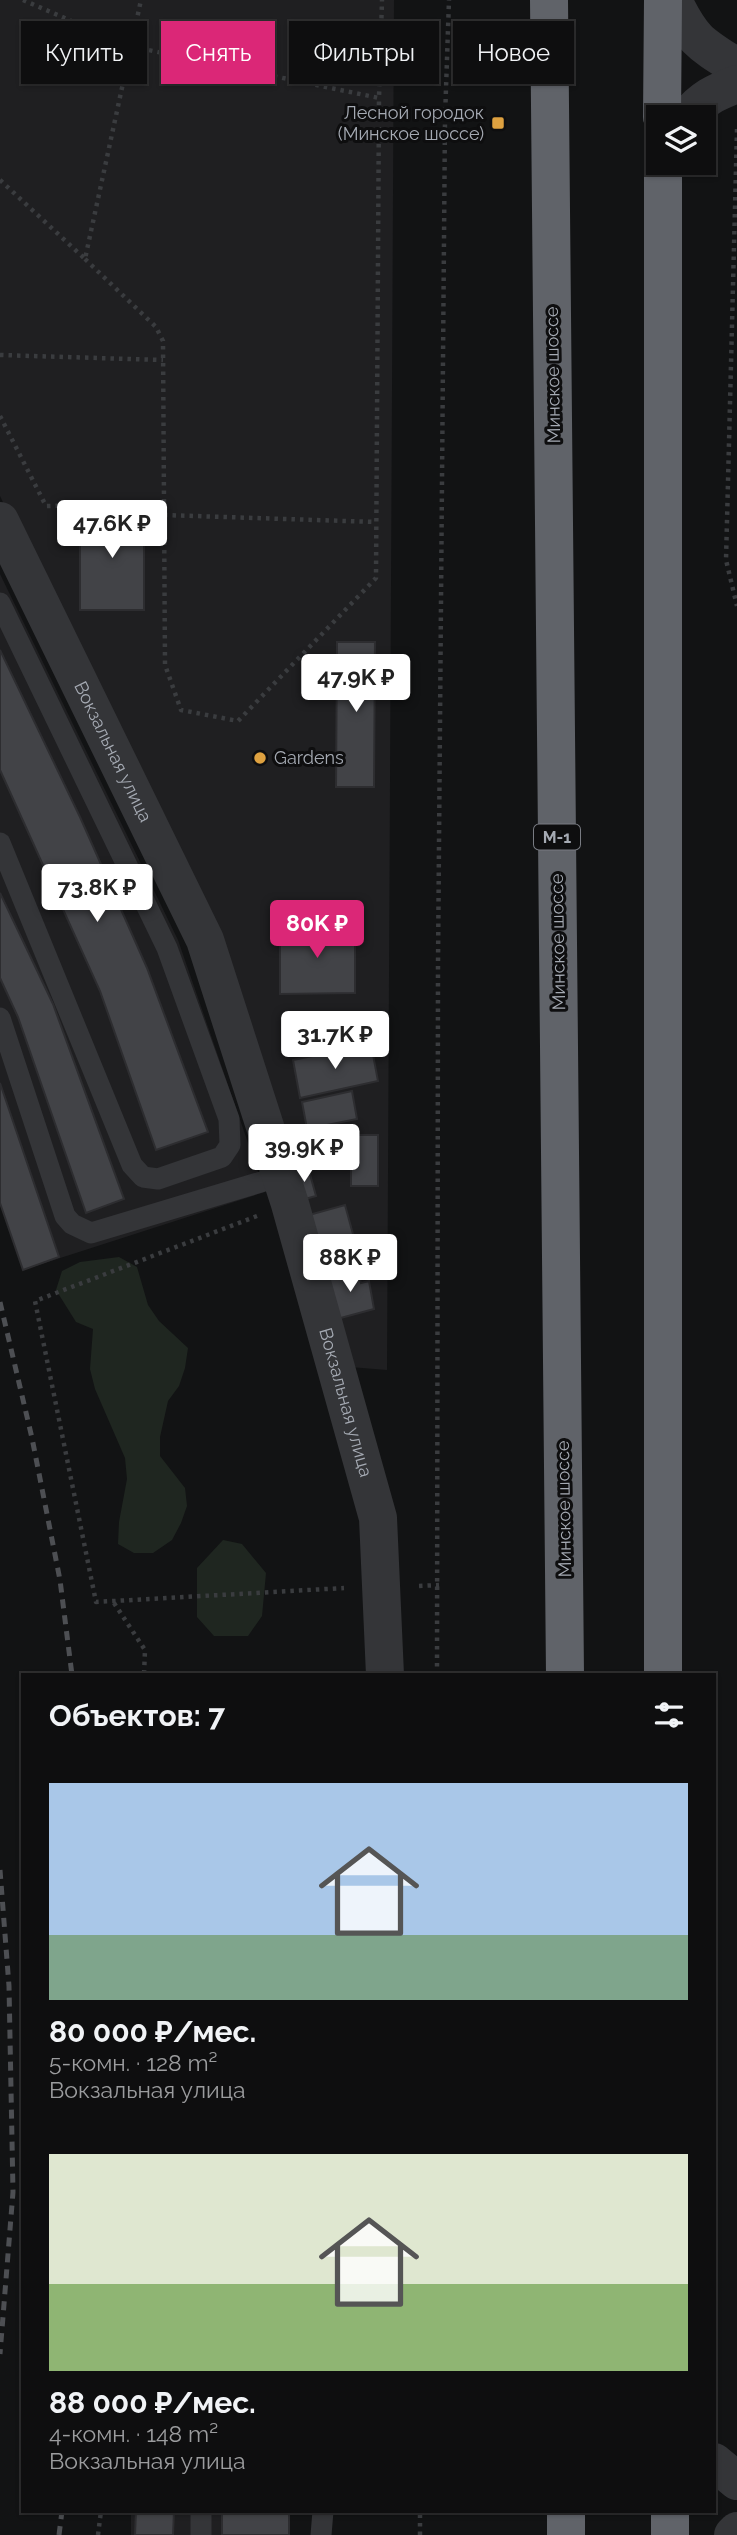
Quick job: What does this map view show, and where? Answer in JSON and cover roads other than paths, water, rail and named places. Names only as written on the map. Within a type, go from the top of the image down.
[{"type":"highway","name":"Минское шоссе","points":[[549,0],[565,1673]]},
{"type":"highway","points":[[662,105],[663,0]]},
{"type":"highway","points":[[663,175],[663,1673]]},
{"type":"highway","points":[[566,2513],[566,2535]]},
{"type":"highway","points":[[670,2513],[670,2535]]},
{"type":"street","points":[[673,0],[687,29],[705,47],[737,66]]},
{"type":"street","points":[[697,105],[714,93],[737,84]]},
{"type":"street","name":"Вокзальная улица","points":[[0,522],[205,940],[285,1190],[378,1518],[386,1673]]},
{"type":"street","points":[[716,2464],[737,2481]]},
{"type":"street","points":[[733,2535],[737,2531]]},
{"type":"lane","points":[[0,603],[167,948],[229,1119],[230,1145],[222,1157],[158,1179],[143,1177],[132,1166],[0,842]]},
{"type":"lane","points":[[0,1018],[65,1216],[72,1224],[91,1233],[285,1190]]},
{"type":"lane","points":[[201,2513],[201,2535]]},
{"type":"lane","points":[[321,2535],[323,2513]]},
{"type":"railway","points":[[0,1302],[32,1438],[60,1580],[72,1673]]},
{"type":"railway","points":[[0,1870],[9,1986],[13,2192],[0,2354]]},
{"type":"railway","points":[[59,2535],[62,2513]]},
{"type":"place","name":"Лесной городок (Минское шоссе)","points":[[498,123]]},
{"type":"place","name":"Gardens","points":[[260,758]]}]
